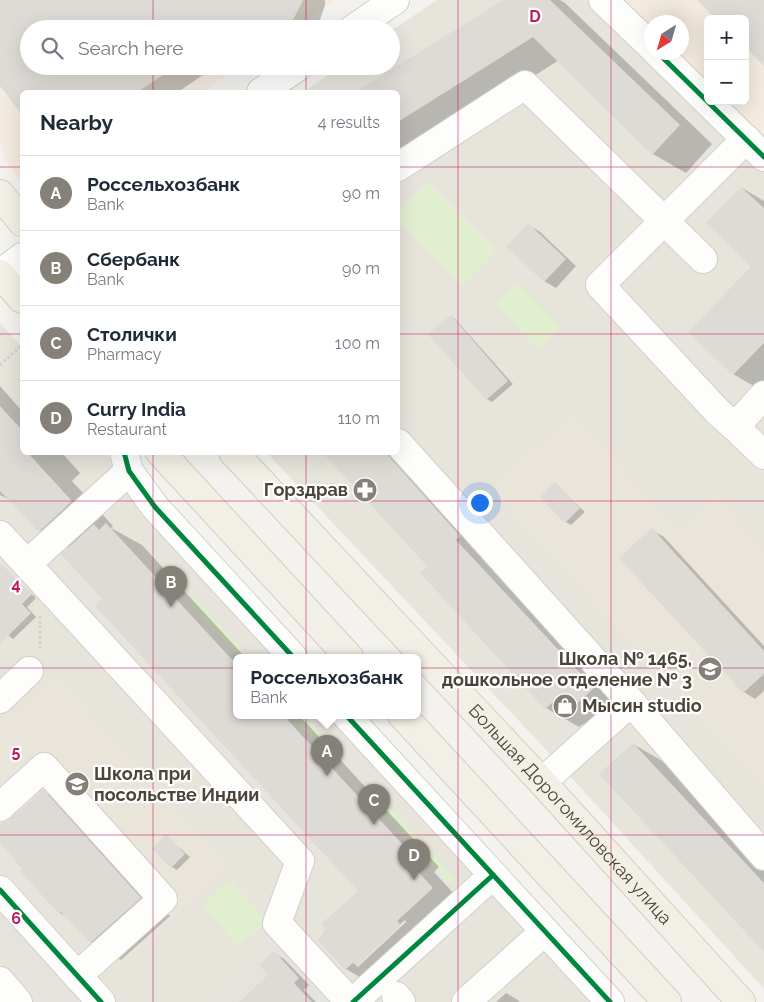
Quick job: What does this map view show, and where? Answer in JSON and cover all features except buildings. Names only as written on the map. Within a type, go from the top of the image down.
[{"type":"main road","points":[[0,194],[20,219]]},
{"type":"main road","points":[[0,274],[20,298]]},
{"type":"main road","points":[[163,455],[346,654]]},
{"type":"main road","name":"Большая Дорогомиловская улица","points":[[236,455],[542,782],[742,1002]]},
{"type":"main road","points":[[406,719],[667,1002]]},
{"type":"street","points":[[366,20],[395,0]]},
{"type":"street","points":[[603,0],[644,39]]},
{"type":"street","points":[[665,60],[755,148],[664,221],[600,285],[718,412],[764,455]]},
{"type":"street","points":[[264,90],[286,75]]},
{"type":"street","points":[[400,166],[524,85],[703,259]]},
{"type":"street","points":[[0,274],[20,259]]},
{"type":"street","points":[[735,427],[764,395]]},
{"type":"street","points":[[400,445],[631,702],[764,856]]},
{"type":"street","points":[[28,563],[126,462],[155,507],[290,654]]},
{"type":"street","points":[[0,535],[28,563],[300,861],[277,923],[352,1002],[493,875]]},
{"type":"street","points":[[0,699],[29,671]]},
{"type":"street","points":[[542,782],[631,702]]},
{"type":"street","points":[[350,719],[610,1002]]},
{"type":"street","points":[[0,807],[44,767],[163,899],[77,976]]},
{"type":"street","points":[[0,890],[101,1002]]},
{"type":"street","points":[[466,1002],[545,931]]},
{"type":"street","points":[[0,981],[18,1002]]},
{"type":"path","points":[[0,365],[20,348]]},
{"type":"path","points":[[29,671],[40,659],[39,594],[48,586]]},
{"type":"shaded area","points":[[0,0],[335,0],[307,20],[20,20],[20,75],[227,75],[206,90],[20,90],[20,181],[6,161],[0,142]]},
{"type":"shaded area","points":[[437,0],[595,0],[644,49],[644,60],[655,60],[764,168],[764,989],[550,754],[269,455],[400,455],[400,90],[306,90],[328,75],[400,75],[400,25]]},
{"type":"shaded area","points":[[614,0],[764,0],[764,147],[721,105],[749,105],[749,15],[704,15],[704,88],[675,60],[689,60],[689,15],[644,15],[644,30]]},
{"type":"shaded area","points":[[0,323],[20,345],[20,455],[107,455],[130,488],[283,654],[233,654],[233,719],[343,719],[603,1002],[0,1002]]},
{"type":"shaded area","name":"Школа № 1465, дошкольное отделение № 3","points":[[572,415],[679,533],[717,499],[764,551],[764,788],[491,489]]},
{"type":"shaded area","name":"Школа при посольстве Индии","points":[[56,676],[229,868],[115,971],[20,871],[22,867],[0,843],[0,726]]},
{"type":"shaded area","points":[[0,911],[83,1002],[46,1002],[0,951]]},
{"type":"shaded area","points":[[275,945],[327,1002],[213,1002]]},
{"type":"green space","points":[[428,182],[497,250],[462,286],[400,223],[400,210]]},
{"type":"green space","points":[[516,282],[561,327],[539,350],[494,304]]},
{"type":"green space","points":[[195,599],[245,653],[237,654],[189,605]]},
{"type":"green space","points":[[295,719],[307,719],[332,747],[326,752]]},
{"type":"green space","points":[[380,797],[456,879],[450,884],[374,802]]},
{"type":"green space","points":[[230,880],[267,921],[239,947],[202,906]]},
{"type":"cycle path","points":[[665,60],[764,157]]},
{"type":"cycle path","points":[[125,455],[129,471],[155,507],[290,654]]},
{"type":"cycle path","points":[[350,719],[610,1002]]},
{"type":"cycle path","points":[[353,1002],[493,875]]},
{"type":"cycle path","points":[[0,890],[101,1002]]},
{"type":"place","name":"Горздрав","points":[[365,490]]},
{"type":"place","name":"Сбербанк","points":[[171,607]]},
{"type":"place","name":"Школа № 1465, дошкольное отделение № 3","points":[[710,669]]},
{"type":"place","name":"Мысин studio","points":[[565,706]]},
{"type":"place","name":"Россельхозбанк","points":[[327,776]]},
{"type":"place","name":"Школа при посольстве Индии","points":[[77,784]]},
{"type":"place","name":"Столички","points":[[374,825]]},
{"type":"place","name":"Curry India","points":[[414,880]]}]
